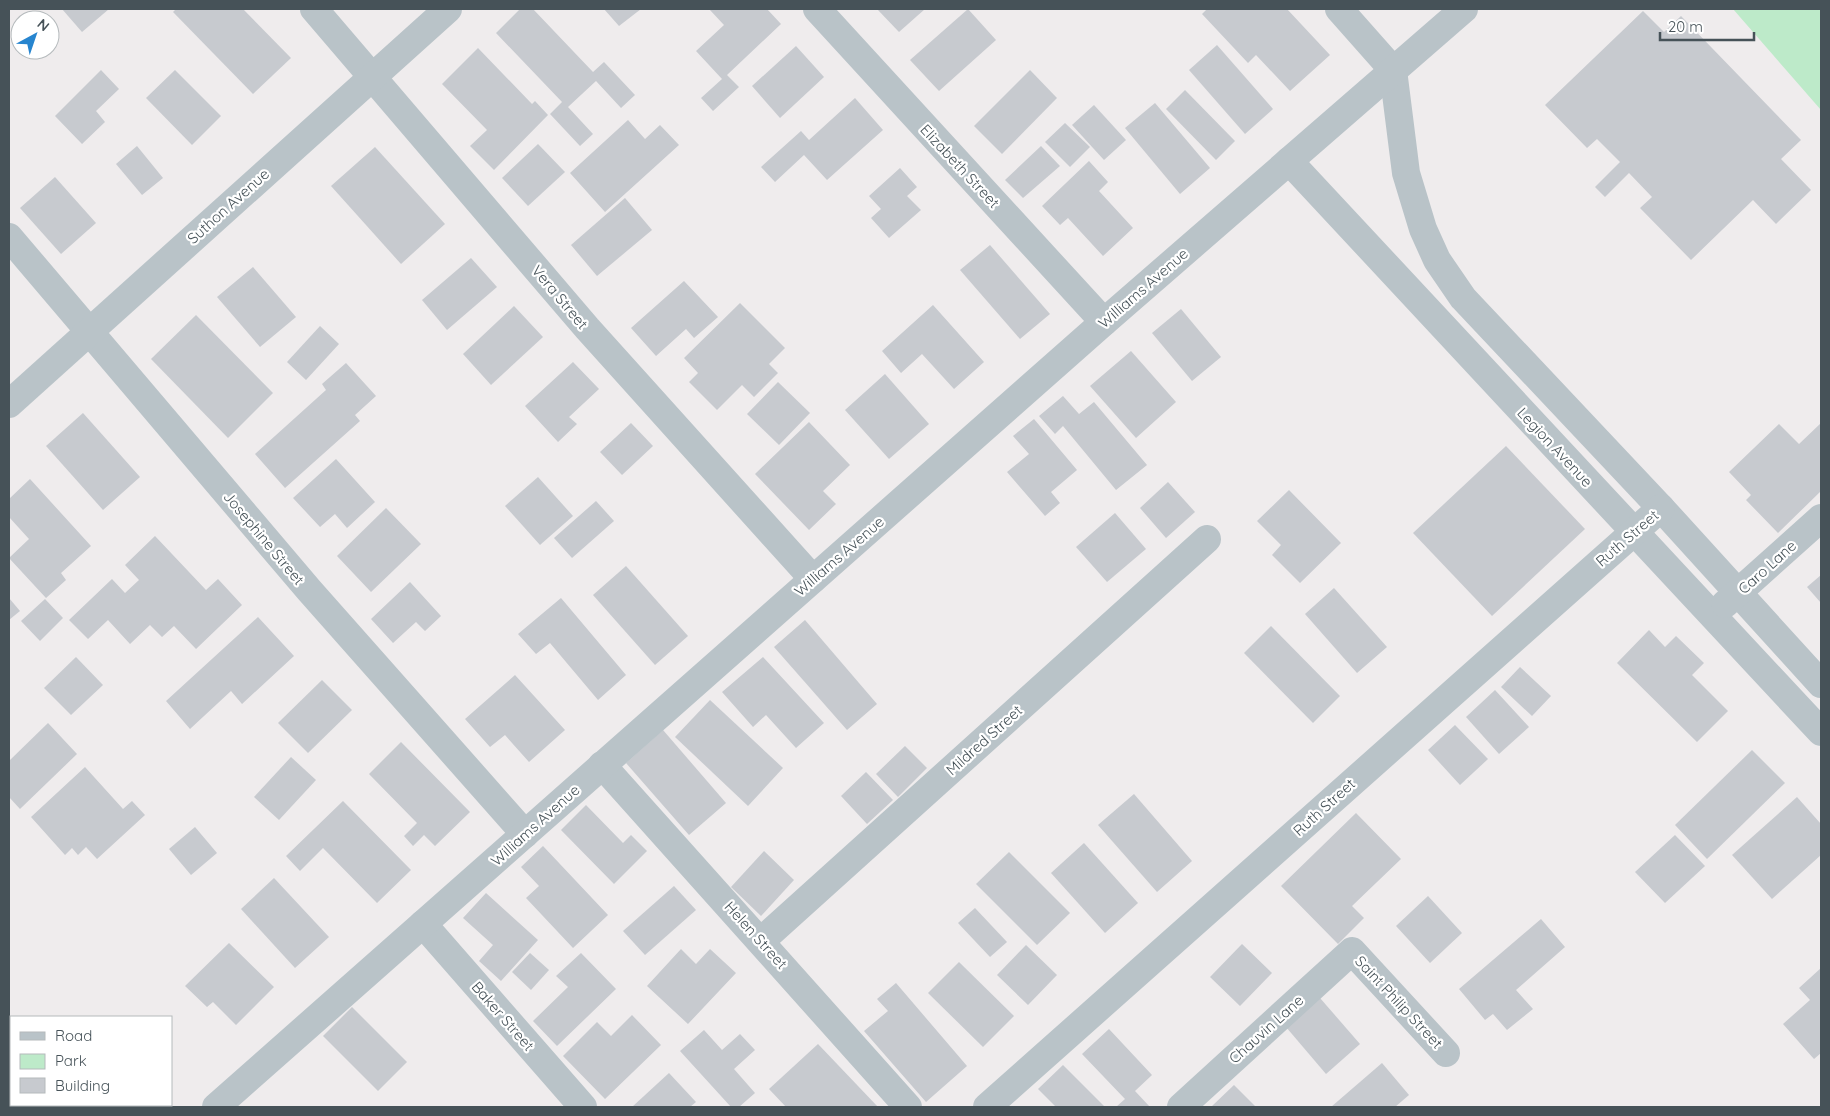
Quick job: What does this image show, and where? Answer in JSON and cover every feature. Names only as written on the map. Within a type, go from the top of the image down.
[{"type":"street","name":"Vera Street","points":[[314,9],[586,328],[813,579]]},
{"type":"street","name":"Suthon Avenue","points":[[9,404],[448,9]]},
{"type":"street","name":"Elizabeth Street","points":[[817,9],[1104,322]]},
{"type":"street","points":[[1339,9],[1394,70],[1406,173],[1423,229],[1437,260],[1463,298],[1661,508],[1821,684]]},
{"type":"street","name":"Williams Avenue","points":[[216,1107],[1104,322],[1464,9]]},
{"type":"street","name":"Legion Avenue","points":[[1289,161],[1821,732]]},
{"type":"street","name":"Josephine Street","points":[[9,237],[309,590],[525,834]]},
{"type":"street","points":[[1453,337],[1479,314]]},
{"type":"street","name":"Ruth Street","points":[[987,1107],[1661,508]]},
{"type":"street","name":"Caro Lane","points":[[1712,616],[1821,518]]},
{"type":"street","name":"Mildred Street","points":[[761,940],[1207,539]]},
{"type":"street","name":"Helen Street","points":[[602,765],[761,940],[908,1107]]},
{"type":"street","name":"Baker Street","points":[[423,924],[583,1107]]},
{"type":"street","name":"Saint Philip Street","points":[[1352,951],[1446,1053]]},
{"type":"street","name":"Chauvin Lane","points":[[1181,1107],[1352,951]]},
{"type":"green space","points":[[1733,9],[1821,9],[1821,110]]},
{"type":"building","points":[[62,9],[109,9],[82,32]]},
{"type":"building","points":[[176,9],[243,9],[291,58],[253,94],[173,12]]},
{"type":"building","points":[[520,9],[533,9],[593,72],[604,62],[635,95],[621,108],[596,81],[568,107],[593,134],[580,146],[550,114],[562,102],[496,33]]},
{"type":"building","points":[[604,9],[641,9],[619,26]]},
{"type":"building","points":[[709,9],[767,9],[781,24],[727,75],[739,87],[713,111],[701,98],[722,79],[696,51],[724,25]]},
{"type":"building","points":[[877,9],[925,9],[899,32]]},
{"type":"building","points":[[968,9],[996,40],[939,91],[910,60]]},
{"type":"building","points":[[1207,9],[1287,9],[1330,55],[1290,91],[1256,55],[1248,63],[1202,14]]},
{"type":"building","points":[[1643,11],[1664,32],[1681,16],[1801,140],[1781,159],[1811,190],[1776,224],[1753,200],[1691,260],[1640,208],[1652,197],[1629,173],[1605,197],[1595,187],[1620,162],[1597,139],[1587,148],[1545,105]]},
{"type":"building","points":[[1217,45],[1273,109],[1245,134],[1189,70]]},
{"type":"building","points":[[796,46],[824,77],[780,118],[752,86]]},
{"type":"building","points":[[478,48],[532,104],[535,101],[548,115],[494,170],[470,146],[487,130],[442,84]]},
{"type":"building","points":[[101,70],[119,89],[96,111],[105,122],[82,144],[55,116]]},
{"type":"building","points":[[175,70],[221,116],[192,145],[146,98]]},
{"type":"building","points":[[1030,70],[1057,98],[1002,154],[974,126]]},
{"type":"building","points":[[1185,90],[1235,141],[1216,160],[1166,109]]},
{"type":"building","points":[[855,98],[883,130],[827,180],[804,155],[775,182],[761,167],[801,131],[809,140]]},
{"type":"building","points":[[1155,103],[1210,168],[1180,194],[1125,128]]},
{"type":"building","points":[[1094,105],[1126,140],[1104,160],[1072,125]]},
{"type":"building","points":[[628,120],[645,139],[660,125],[679,145],[605,212],[570,173]]},
{"type":"building","points":[[1065,123],[1090,147],[1070,167],[1045,142]]},
{"type":"building","points":[[538,144],[565,172],[528,206],[502,178]]},
{"type":"building","points":[[137,146],[163,178],[142,195],[116,164]]},
{"type":"building","points":[[1041,146],[1060,166],[1023,198],[1005,180]]},
{"type":"building","points":[[375,147],[445,224],[401,264],[331,186]]},
{"type":"building","points":[[1089,161],[1108,182],[1099,191],[1133,228],[1103,256],[1068,218],[1060,225],[1042,206]]},
{"type":"building","points":[[900,168],[917,187],[907,196],[921,210],[889,238],[871,218],[881,209],[869,196]]},
{"type":"building","points":[[55,177],[96,223],[61,254],[20,208]]},
{"type":"building","points":[[625,198],[652,230],[597,276],[571,245]]},
{"type":"building","points":[[990,245],[1050,314],[1020,339],[960,270]]},
{"type":"building","points":[[471,258],[497,287],[447,330],[422,300]]},
{"type":"building","points":[[253,267],[296,317],[260,347],[217,297]]},
{"type":"building","points":[[684,281],[718,317],[694,338],[686,329],[656,356],[631,328]]},
{"type":"building","points":[[740,303],[785,348],[769,364],[778,373],[754,397],[742,385],[717,410],[689,382],[698,373],[684,358]]},
{"type":"building","points":[[933,305],[984,362],[954,389],[922,354],[901,373],[882,351]]},
{"type":"building","points":[[514,306],[543,337],[491,385],[463,354]]},
{"type":"building","points":[[1181,309],[1221,357],[1192,381],[1152,333]]},
{"type":"building","points":[[196,315],[273,393],[228,438],[151,359]]},
{"type":"building","points":[[320,326],[339,344],[306,380],[287,362]]},
{"type":"building","points":[[1131,351],[1176,402],[1136,438],[1090,386]]},
{"type":"building","points":[[573,362],[599,389],[569,417],[577,424],[558,442],[525,406]]},
{"type":"building","points":[[346,363],[376,396],[355,415],[360,421],[285,488],[255,454],[326,390],[322,384]]},
{"type":"building","points":[[885,374],[929,424],[889,459],[845,410]]},
{"type":"building","points":[[778,382],[810,413],[779,445],[747,414]]},
{"type":"building","points":[[1063,396],[1079,414],[1094,402],[1147,465],[1116,490],[1063,426],[1055,434],[1039,416]]},
{"type":"building","points":[[83,413],[140,477],[103,510],[46,446]]},
{"type":"building","points":[[1034,419],[1077,470],[1051,492],[1060,503],[1045,516],[1007,472],[1029,454],[1013,436]]},
{"type":"building","points":[[809,422],[850,465],[823,491],[836,504],[809,530],[755,474]]},
{"type":"building","points":[[631,423],[653,446],[622,475],[600,452]]},
{"type":"building","points":[[1821,423],[1821,491],[1778,533],[1746,500],[1751,495],[1729,472],[1779,424],[1799,444]]},
{"type":"building","points":[[1506,446],[1585,529],[1492,616],[1413,533]]},
{"type":"building","points":[[336,459],[375,502],[347,528],[335,514],[320,527],[293,498]]},
{"type":"building","points":[[538,477],[573,516],[540,545],[505,506]]},
{"type":"building","points":[[30,479],[91,546],[61,573],[66,580],[46,598],[9,558],[29,539],[9,517],[9,499]]},
{"type":"building","points":[[1168,482],[1195,512],[1166,538],[1140,508]]},
{"type":"building","points":[[1289,490],[1341,543],[1300,583],[1272,555],[1281,545],[1257,521]]},
{"type":"building","points":[[596,501],[614,521],[572,558],[554,538]]},
{"type":"building","points":[[386,508],[421,544],[371,592],[337,556]]},
{"type":"building","points":[[1115,513],[1146,549],[1107,582],[1076,547]]},
{"type":"building","points":[[155,536],[206,590],[218,579],[242,605],[196,649],[174,626],[162,637],[150,625],[130,644],[108,620],[88,639],[69,620],[112,579],[125,593],[139,580],[125,565]]},
{"type":"building","points":[[626,566],[688,636],[655,665],[593,595]]},
{"type":"building","points":[[1821,575],[1821,603],[1807,587]]},
{"type":"building","points":[[410,582],[441,616],[425,631],[416,622],[393,643],[371,619]]},
{"type":"building","points":[[1334,588],[1387,647],[1357,673],[1305,614]]},
{"type":"building","points":[[9,598],[20,611],[9,620]]},
{"type":"building","points":[[561,598],[626,675],[598,700],[550,643],[536,654],[518,634]]},
{"type":"building","points":[[45,599],[63,618],[40,641],[21,621]]},
{"type":"building","points":[[258,617],[294,656],[242,704],[231,691],[190,729],[166,701]]},
{"type":"building","points":[[805,620],[877,704],[847,730],[774,647]]},
{"type":"building","points":[[1271,626],[1340,696],[1313,723],[1244,653]]},
{"type":"building","points":[[1649,630],[1665,647],[1676,636],[1704,663],[1692,675],[1728,711],[1697,742],[1617,663]]},
{"type":"building","points":[[76,657],[103,685],[71,715],[44,688]]},
{"type":"building","points":[[763,657],[824,723],[796,748],[766,715],[753,727],[722,692]]},
{"type":"building","points":[[1520,667],[1551,696],[1532,716],[1501,687]]},
{"type":"building","points":[[515,675],[565,730],[529,762],[505,735],[490,747],[465,719]]},
{"type":"building","points":[[322,680],[352,710],[308,753],[278,723]]},
{"type":"building","points":[[1495,690],[1529,727],[1499,754],[1466,717]]},
{"type":"building","points":[[710,700],[783,768],[748,806],[675,737]]},
{"type":"building","points":[[48,723],[77,754],[20,809],[9,797],[9,761]]},
{"type":"building","points":[[1455,725],[1488,759],[1460,785],[1428,750]]},
{"type":"building","points":[[663,730],[726,803],[689,835],[626,763]]},
{"type":"building","points":[[401,742],[470,812],[435,846],[424,835],[413,846],[404,836],[417,823],[369,774]]},
{"type":"building","points":[[905,746],[927,768],[898,797],[876,774]]},
{"type":"building","points":[[1752,750],[1785,783],[1707,859],[1675,825]]},
{"type":"building","points":[[291,757],[316,780],[279,820],[254,797]]},
{"type":"building","points":[[85,767],[123,809],[132,801],[145,815],[97,859],[86,847],[78,855],[72,848],[65,855],[31,817]]},
{"type":"building","points":[[866,772],[893,800],[867,824],[841,796]]},
{"type":"building","points":[[1134,794],[1192,861],[1157,892],[1098,825]]},
{"type":"building","points":[[1797,797],[1821,824],[1821,855],[1772,899],[1732,855]]},
{"type":"building","points":[[343,801],[411,870],[377,903],[323,848],[300,871],[286,856]]},
{"type":"building","points":[[586,805],[623,843],[631,835],[647,851],[614,884],[561,830]]},
{"type":"building","points":[[1356,813],[1401,859],[1352,906],[1364,918],[1338,944],[1281,886]]},
{"type":"building","points":[[195,827],[217,853],[191,875],[169,849]]},
{"type":"building","points":[[1675,835],[1705,866],[1665,903],[1635,872]]},
{"type":"building","points":[[1084,843],[1138,903],[1105,933],[1051,873]]},
{"type":"building","points":[[543,846],[608,915],[573,948],[526,898],[539,886],[521,867]]},
{"type":"building","points":[[764,851],[794,880],[761,916],[731,887]]},
{"type":"building","points":[[1009,852],[1070,913],[1037,945],[976,884]]},
{"type":"building","points":[[274,878],[329,937],[295,968],[241,909]]},
{"type":"building","points":[[674,886],[696,910],[645,955],[623,931]]},
{"type":"building","points":[[486,893],[538,940],[501,981],[479,961],[493,945],[463,918]]},
{"type":"building","points":[[1428,896],[1462,933],[1430,963],[1396,926]]},
{"type":"building","points":[[975,908],[1007,942],[990,957],[958,923]]},
{"type":"building","points":[[1541,919],[1565,947],[1516,990],[1533,1009],[1507,1030],[1493,1014],[1485,1020],[1459,989]]},
{"type":"building","points":[[229,943],[274,987],[236,1025],[213,1002],[207,1007],[185,986]]},
{"type":"building","points":[[1242,944],[1272,973],[1240,1006],[1210,977]]},
{"type":"building","points":[[1026,945],[1057,975],[1028,1005],[997,975]]},
{"type":"building","points":[[681,949],[696,964],[710,949],[736,973],[688,1024],[647,986]]},
{"type":"building","points":[[530,953],[549,970],[531,990],[512,972]]},
{"type":"building","points":[[581,953],[616,989],[557,1046],[533,1021],[568,987],[556,976]]},
{"type":"building","points":[[959,962],[1014,1016],[983,1047],[928,993]]},
{"type":"building","points":[[1821,968],[1821,1053],[1814,1059],[1783,1024],[1810,1000],[1799,988]]},
{"type":"building","points":[[896,983],[967,1066],[926,1102],[864,1031],[888,1011],[877,999]]},
{"type":"building","points":[[1320,998],[1360,1044],[1326,1074],[1286,1027]]},
{"type":"building","points":[[352,1007],[407,1062],[378,1091],[323,1036]]},
{"type":"building","points":[[632,1015],[661,1045],[605,1099],[563,1056],[597,1022],[611,1036]]},
{"type":"building","points":[[1109,1029],[1152,1075],[1135,1091],[1150,1107],[1116,1107],[1125,1099],[1082,1054]]},
{"type":"building","points":[[704,1030],[722,1050],[740,1034],[755,1050],[734,1069],[755,1093],[739,1107],[731,1107],[680,1051]]},
{"type":"building","points":[[818,1044],[878,1107],[786,1107],[769,1089]]},
{"type":"building","points":[[1382,1063],[1409,1095],[1395,1107],[1331,1107]]},
{"type":"building","points":[[1063,1065],[1105,1107],[1056,1107],[1038,1089]]},
{"type":"building","points":[[669,1073],[696,1102],[690,1107],[632,1107]]},
{"type":"building","points":[[1234,1085],[1256,1107],[1211,1107]]},
{"type":"building","points":[[10,1090],[10,1106],[26,1107],[9,1107]]}]
